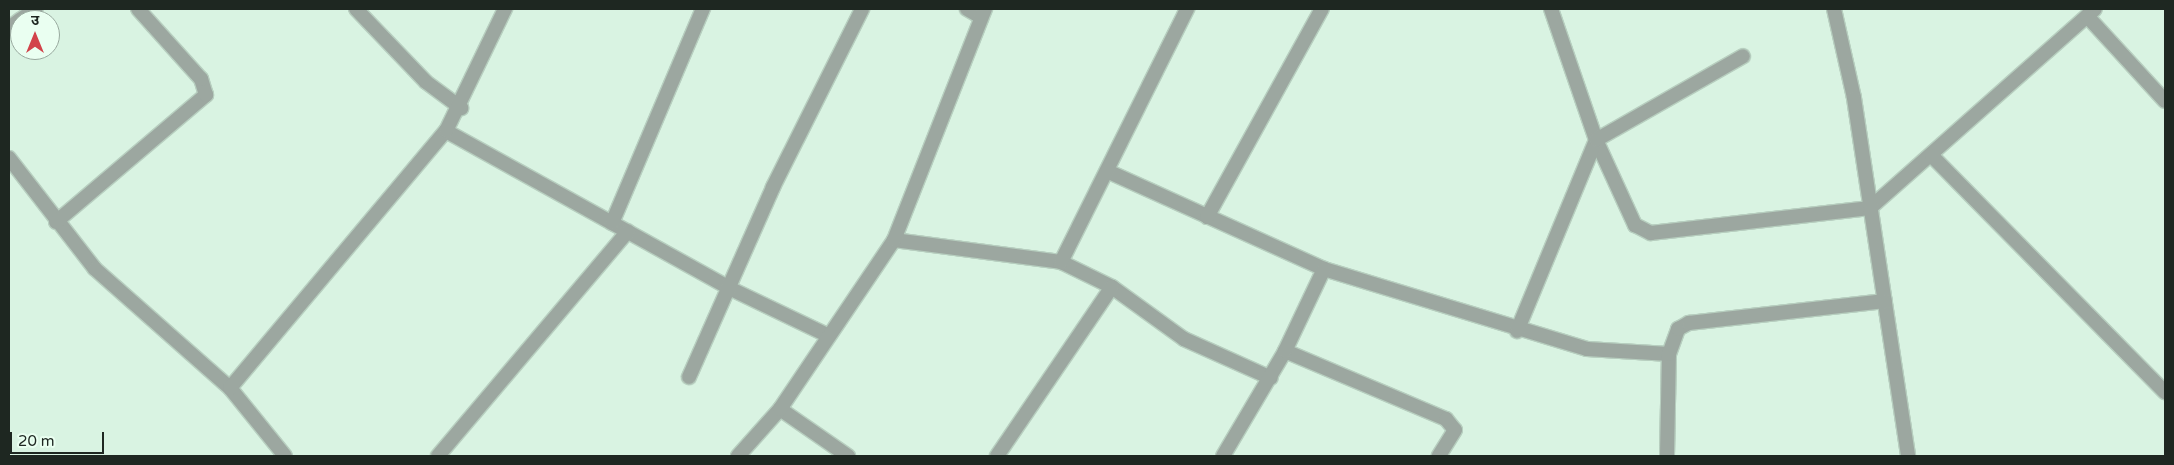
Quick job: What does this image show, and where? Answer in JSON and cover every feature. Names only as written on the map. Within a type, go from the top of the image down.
[{"type":"street","points":[[56,222],[206,96],[201,79],[138,9]]},
{"type":"street","points":[[356,9],[426,82],[460,108]]},
{"type":"street","points":[[230,388],[446,131],[460,108],[505,9]]},
{"type":"street","points":[[612,223],[703,9]]},
{"type":"street","points":[[689,377],[728,288],[862,9]]},
{"type":"street","points":[[738,456],[780,409],[827,335],[861,294],[894,240],[983,13],[967,9]]},
{"type":"street","points":[[1061,262],[1187,9]]},
{"type":"street","points":[[1207,217],[1322,9]]},
{"type":"street","points":[[1551,9],[1596,140],[1635,225],[1644,232],[1870,208],[1932,156],[2091,12],[2165,102]]},
{"type":"street","points":[[1834,9],[1870,208],[1908,456]]},
{"type":"street","points":[[1517,331],[1596,140],[1744,56]]},
{"type":"street","points":[[446,131],[728,288],[827,335]]},
{"type":"street","points":[[1932,156],[2165,392]]},
{"type":"street","points":[[9,158],[56,222],[95,269],[147,319],[230,388],[285,456]]},
{"type":"street","points":[[1106,171],[1324,269],[1517,331],[1587,349],[1669,354]]},
{"type":"street","points":[[438,456],[628,231]]},
{"type":"street","points":[[894,240],[1061,262],[1112,287],[1184,339],[1271,378]]},
{"type":"street","points":[[1223,456],[1271,378],[1324,269]]},
{"type":"street","points":[[997,456],[1112,287]]},
{"type":"street","points":[[1667,456],[1669,354],[1678,329],[1689,322],[1885,301]]},
{"type":"street","points":[[1285,351],[1446,419],[1455,430],[1440,456]]},
{"type":"street","points":[[780,409],[848,456]]}]
